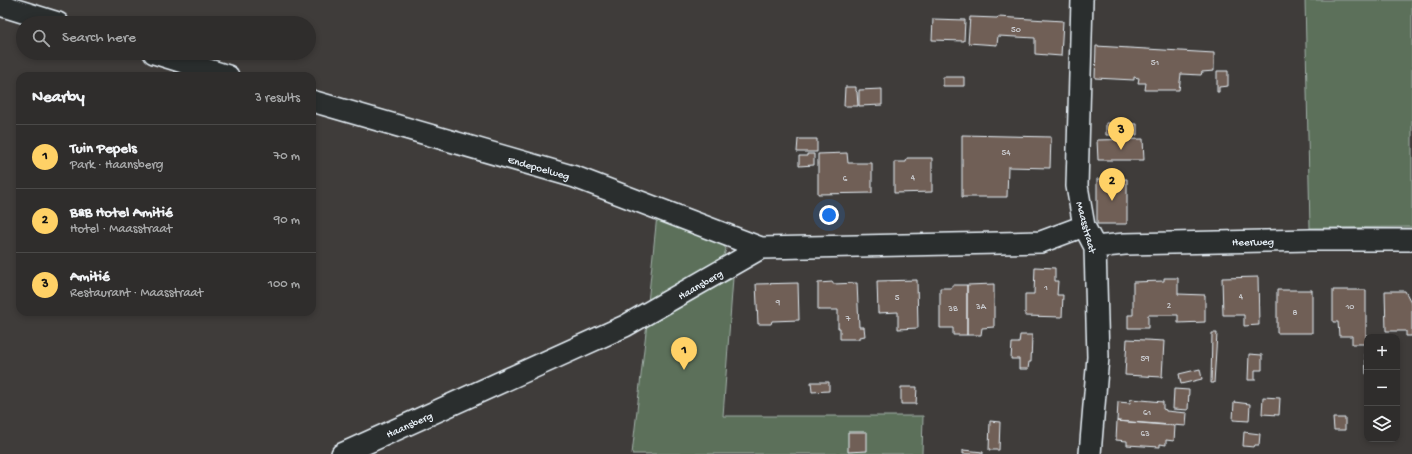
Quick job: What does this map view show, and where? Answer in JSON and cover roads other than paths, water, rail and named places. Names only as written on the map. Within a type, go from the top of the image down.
[{"type":"street","name":"Maasstraat","points":[[1082,0],[1077,186],[1084,226],[1095,247],[1098,357],[1090,454]]},
{"type":"street","points":[[0,5],[35,16]]},
{"type":"street","points":[[177,60],[215,72]]},
{"type":"street","name":"Endepoelweg","points":[[316,102],[575,177],[761,248]]},
{"type":"street","name":"Haansberg","points":[[342,454],[625,326],[761,248],[1041,242],[1084,226]]},
{"type":"street","name":"Heerweg","points":[[1095,247],[1125,244],[1304,240],[1412,240]]},
{"type":"place","name":"Amitié","points":[[1121,150]]},
{"type":"place","name":"B&B Hotel Amitié","points":[[1112,201]]},
{"type":"place","name":"Tuin Pepels","points":[[684,370]]}]
